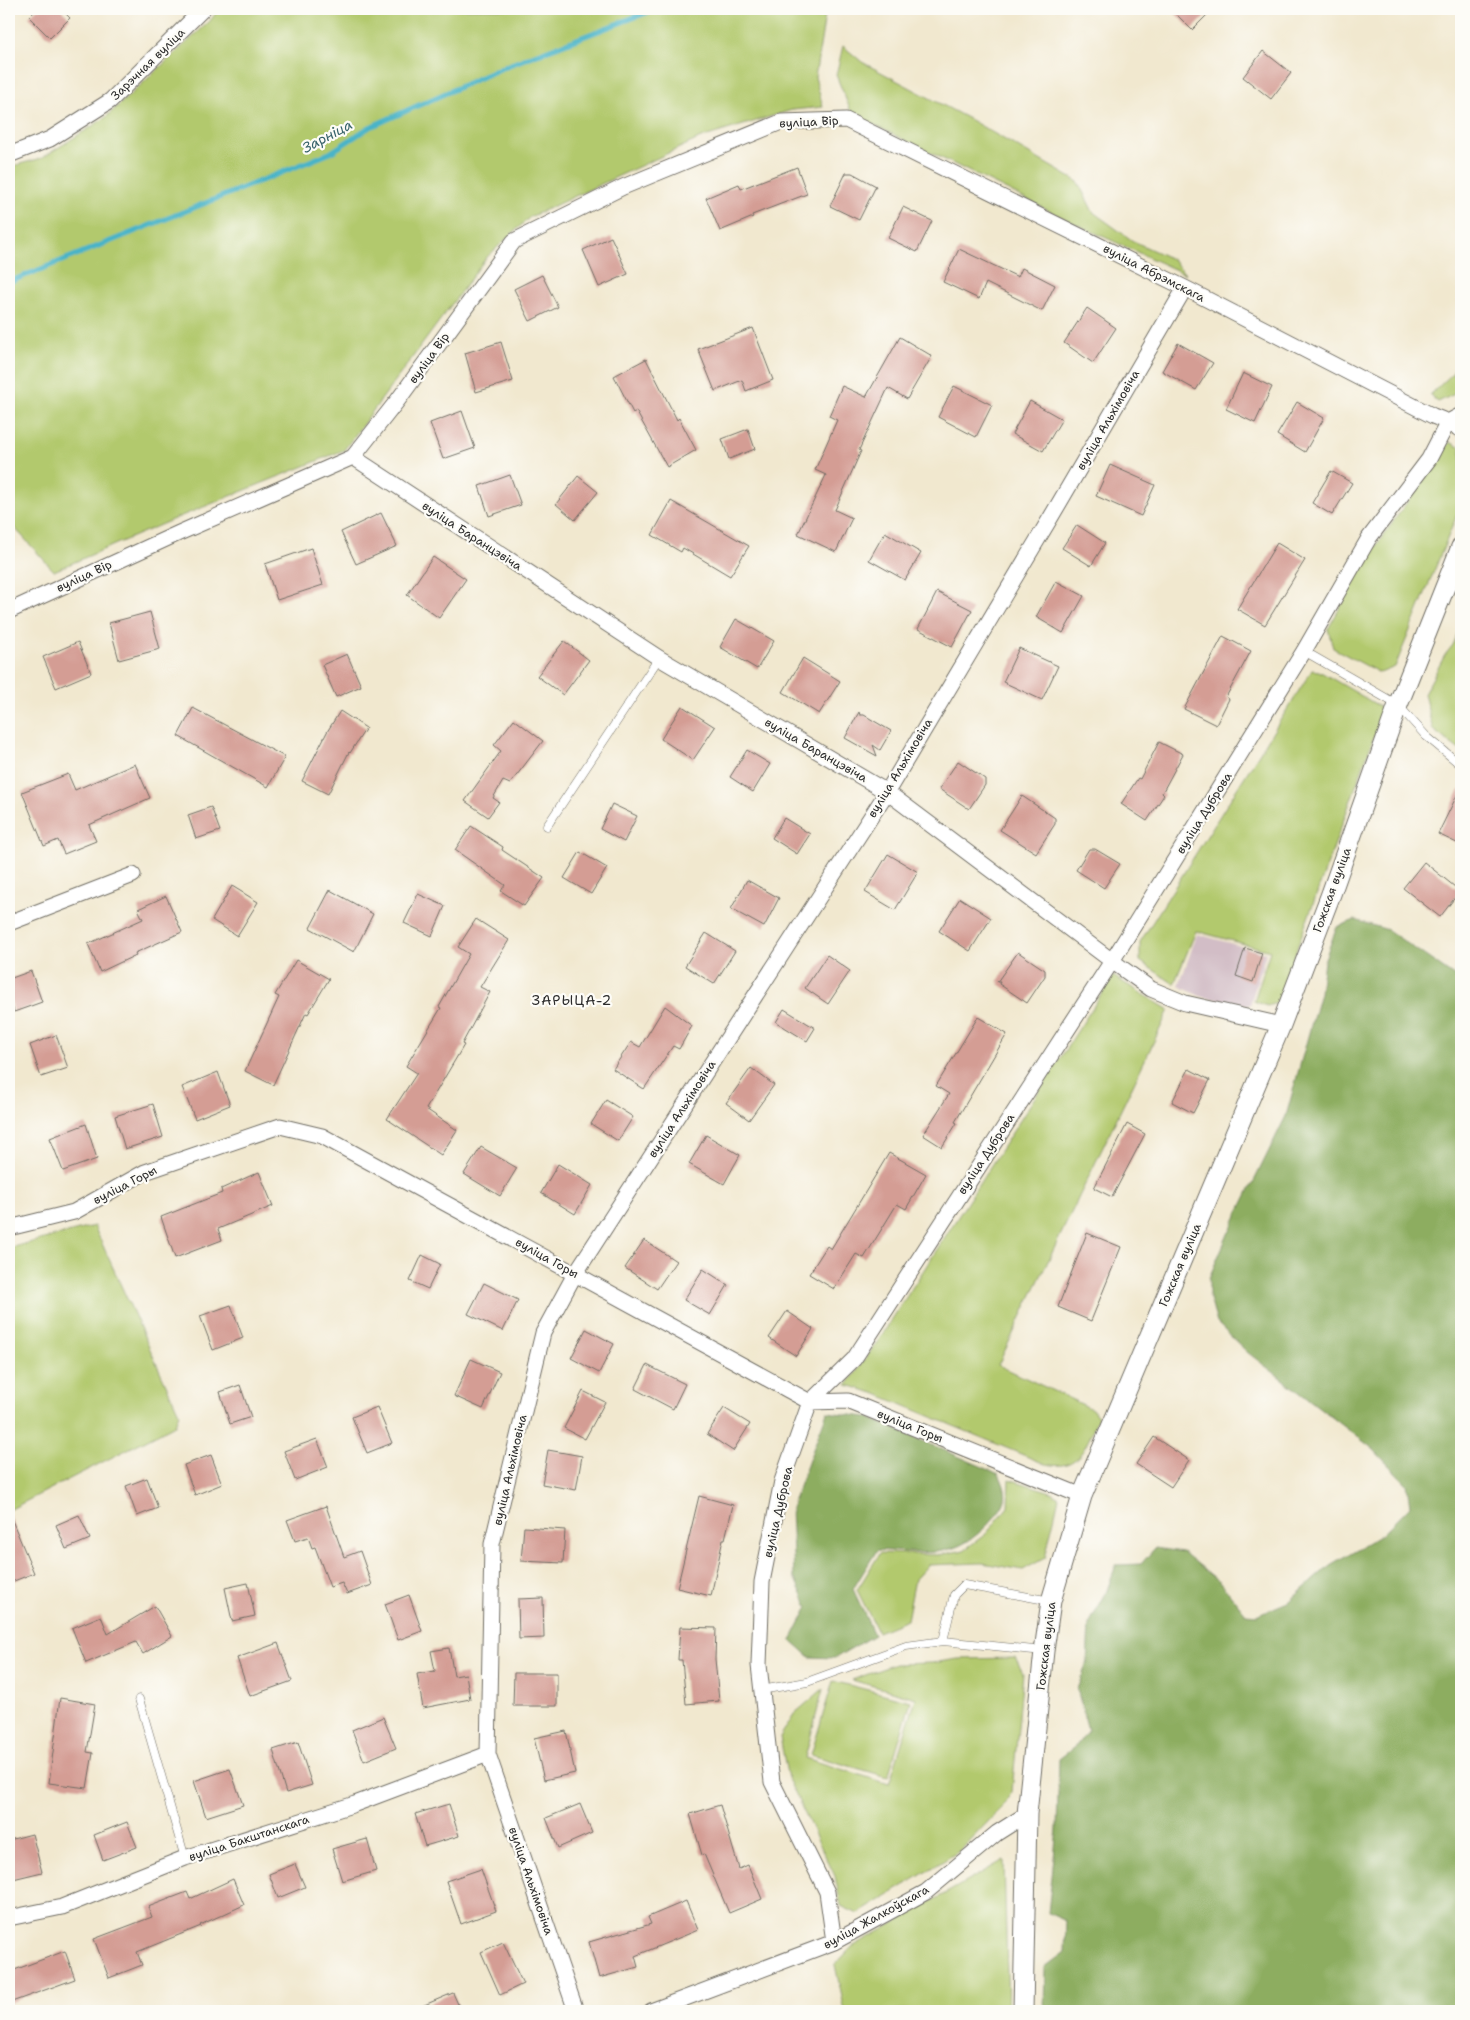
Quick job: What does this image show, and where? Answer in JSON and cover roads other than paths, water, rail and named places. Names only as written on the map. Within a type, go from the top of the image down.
[{"type":"street","name":"Зарэчная вуліца","points":[[9,155],[50,139],[110,101],[203,9]]},
{"type":"street","name":"вуліца Абрэмскага","points":[[846,120],[1185,288],[1424,412],[1455,418],[1461,430]]},
{"type":"street","name":"вуліца Вір","points":[[9,611],[179,533],[353,457],[398,400],[514,241],[623,187],[781,122],[846,120]]},
{"type":"street","name":"вуліца Альхімовіча","points":[[576,2011],[488,1754],[492,1544],[543,1333],[575,1274],[887,792],[1042,533],[1185,288]]},
{"type":"street","name":"вуліца Дуброва","points":[[834,1942],[827,1892],[772,1782],[758,1665],[762,1582],[782,1480],[810,1402],[854,1359],[1112,962],[1304,651],[1369,538],[1428,459],[1455,418]]},
{"type":"street","name":"вуліца Баранцэвіча","points":[[353,457],[659,658],[887,792],[1112,962],[1151,989],[1185,1003],[1281,1025]]},
{"type":"street","name":"Гожская вуліца","points":[[1023,2011],[1027,1814],[1044,1651],[1051,1602],[1082,1496],[1281,1025],[1331,894],[1398,706],[1461,547]]},
{"type":"street","points":[[9,923],[133,875]]},
{"type":"street","name":"вуліца Горы","points":[[9,1228],[74,1212],[145,1172],[280,1126],[322,1136],[810,1402],[848,1401],[1082,1496]]},
{"type":"street","name":"вуліца Бакштанскага","points":[[9,1918],[62,1907],[185,1858],[355,1804],[488,1754]]},
{"type":"street","name":"вуліца Жалкоўскага","points":[[651,2011],[834,1942],[926,1892],[997,1833],[1027,1814]]},
{"type":"lane","points":[[1304,651],[1398,706],[1426,736],[1461,765]]},
{"type":"lane","points":[[547,826],[659,658]]},
{"type":"lane","points":[[943,1641],[954,1595],[964,1585],[1051,1602]]},
{"type":"lane","points":[[761,1690],[807,1682],[906,1646],[943,1641],[1044,1651]]},
{"type":"lane","points":[[139,1699],[185,1858]]},
{"type":"waterway","name":"Зарніца","points":[[9,282],[330,153],[368,128],[506,66],[656,9]]},
{"type":"district","name":"ЗАРЫЦА-2","points":[[572,1000]]}]
